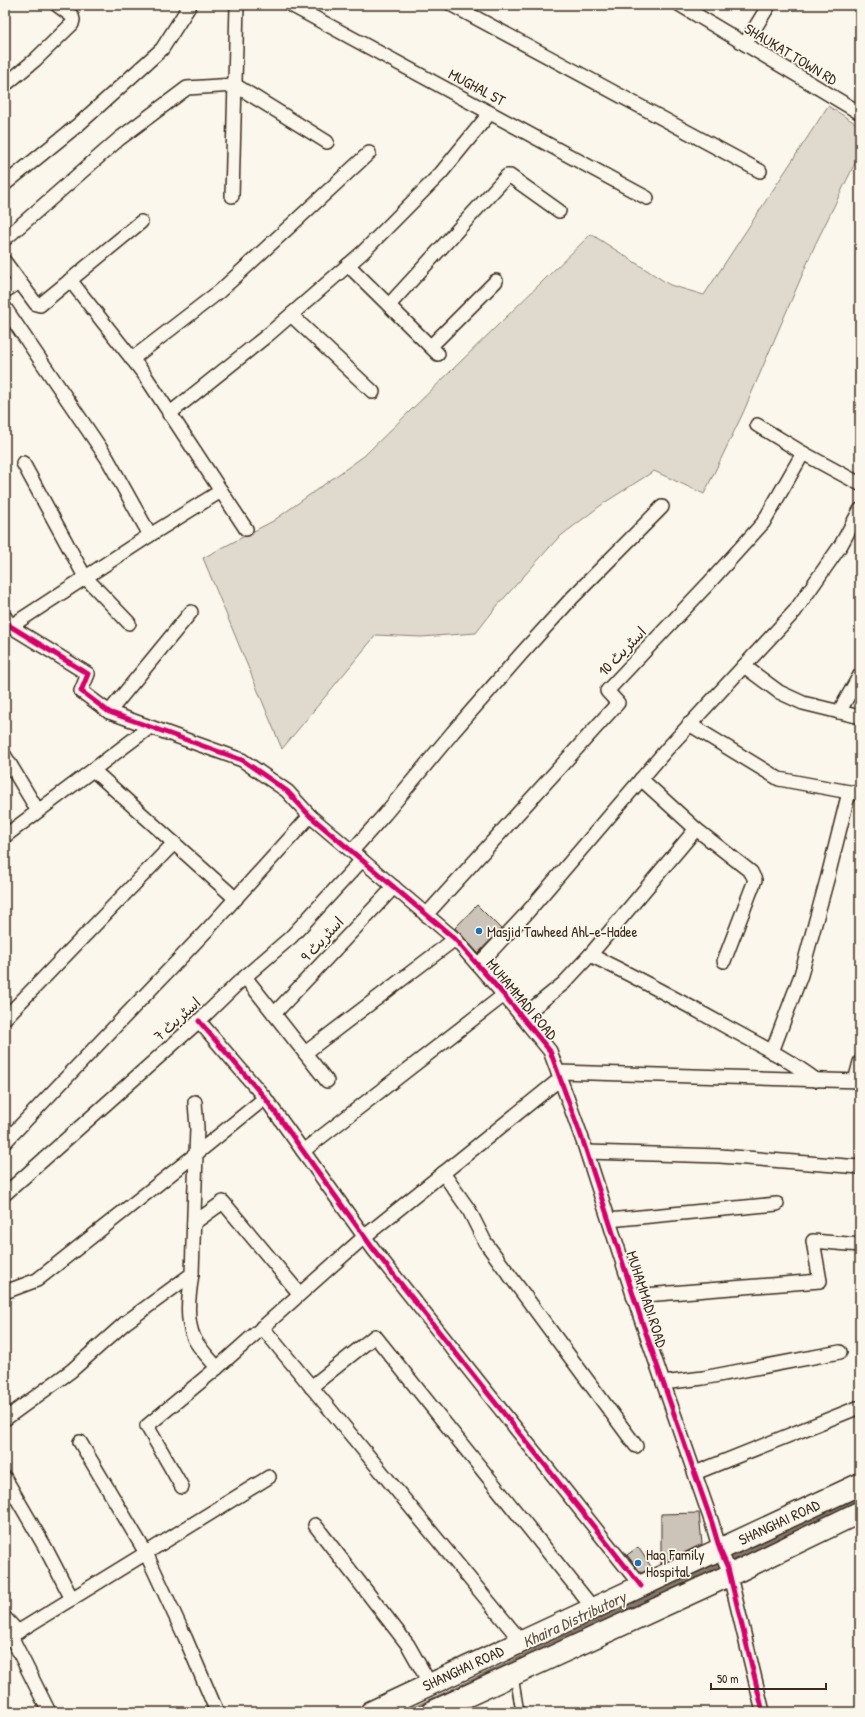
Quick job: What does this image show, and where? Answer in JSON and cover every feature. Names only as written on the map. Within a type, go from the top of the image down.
[{"type":"main road","name":"SHANGHAI ROAD","points":[[432,1712],[514,1674],[725,1562],[860,1484]]},
{"type":"main road","name":"SHANGHAI ROAD","points":[[371,1712],[641,1586],[725,1562],[860,1512]]},
{"type":"street","points":[[5,86],[35,60],[72,24],[72,16],[57,5]]},
{"type":"street","points":[[5,184],[79,124],[162,49],[190,5]]},
{"type":"street","points":[[232,196],[237,5]]},
{"type":"street","name":"MUGHAL ST","points":[[291,5],[647,198]]},
{"type":"street","points":[[452,5],[760,171]]},
{"type":"street","name":"SHAUKAT TOWN RD","points":[[680,5],[844,105],[860,113]]},
{"type":"street","points":[[745,44],[769,5]]},
{"type":"street","points":[[5,239],[119,139],[187,88],[235,85],[327,142]]},
{"type":"street","points":[[169,414],[290,315],[363,252],[441,173],[490,113]]},
{"type":"street","points":[[132,359],[220,291],[369,153]]},
{"type":"street","points":[[389,305],[507,176],[510,176],[559,211]]},
{"type":"street","points":[[5,262],[36,304],[40,305],[141,222]]},
{"type":"street","points":[[348,266],[435,350],[496,282]]},
{"type":"street","points":[[70,280],[144,374],[246,529]]},
{"type":"street","points":[[5,291],[19,282]]},
{"type":"street","points":[[5,308],[107,458],[150,535]]},
{"type":"street","points":[[290,315],[373,392]]},
{"type":"street","points":[[757,425],[803,453],[860,484]]},
{"type":"street","name":"اسٹریٹ 10","points":[[426,915],[618,703],[606,691],[708,584],[763,523],[803,453]]},
{"type":"street","points":[[23,463],[85,577],[129,623]]},
{"type":"street","points":[[7,624],[85,577],[221,491]]},
{"type":"street","points":[[352,852],[522,653],[572,598],[662,506]]},
{"type":"street","points":[[478,965],[525,915],[689,724],[796,611],[841,545],[860,510]]},
{"type":"street","points":[[109,712],[191,612]]},
{"type":"street","name":"MUHAMMADI ROAD","points":[[7,624],[88,674],[82,691],[109,712],[242,760],[287,791],[310,816],[455,939],[550,1051],[587,1152],[633,1296],[725,1562],[763,1712]]},
{"type":"street","points":[[744,666],[779,692],[803,703],[860,717]]},
{"type":"street","points":[[839,712],[860,675]]},
{"type":"street","points":[[689,724],[779,779],[854,793],[828,876],[801,975],[772,1052]]},
{"type":"street","points":[[5,836],[150,728]]},
{"type":"street","points":[[5,756],[38,811]]},
{"type":"street","points":[[93,770],[236,899]]},
{"type":"street","points":[[641,779],[696,829],[751,872],[755,880],[724,961]]},
{"type":"street","points":[[5,1142],[236,899],[310,816]]},
{"type":"street","points":[[522,1018],[564,983],[590,955],[696,829]]},
{"type":"street","points":[[5,1018],[174,843]]},
{"type":"street","name":"اسٹریٹ 7","points":[[5,1194],[291,937],[362,860]]},
{"type":"street","name":"اسٹریٹ 9","points":[[274,1014],[394,887]]},
{"type":"street","points":[[305,1053],[455,939]]},
{"type":"street","points":[[590,955],[636,977],[772,1052],[800,1068],[816,1080]]},
{"type":"street","points":[[245,978],[327,1081]]},
{"type":"street","points":[[303,1151],[504,995]]},
{"type":"street","points":[[199,1021],[265,1098],[364,1237],[641,1586]]},
{"type":"street","points":[[182,1487],[147,1426],[217,1368],[299,1293],[364,1237],[559,1076],[857,1081],[860,1062]]},
{"type":"street","points":[[5,1292],[37,1280],[265,1098]]},
{"type":"street","points":[[195,1102],[197,1128],[194,1223],[192,1274],[188,1303],[190,1325],[194,1339],[217,1368]]},
{"type":"street","points":[[587,1152],[720,1156],[860,1168]]},
{"type":"street","points":[[443,1173],[469,1210],[485,1242],[636,1446]]},
{"type":"street","points":[[194,1223],[223,1202],[299,1293]]},
{"type":"street","points":[[609,1220],[777,1204]]},
{"type":"street","points":[[633,1296],[820,1281],[813,1241],[860,1245]]},
{"type":"street","points":[[5,1419],[71,1371],[125,1323],[192,1274]]},
{"type":"street","points":[[262,1327],[521,1641]]},
{"type":"street","points":[[312,1387],[375,1336],[593,1608]]},
{"type":"street","points":[[663,1383],[703,1378],[840,1352]]},
{"type":"street","points":[[695,1473],[858,1408]]},
{"type":"street","points":[[80,1442],[146,1553],[185,1637],[216,1712]]},
{"type":"street","points":[[5,1478],[45,1547],[72,1599]]},
{"type":"street","points":[[11,1636],[269,1478]]},
{"type":"street","points":[[315,1525],[408,1646],[430,1684]]},
{"type":"street","points":[[5,1618],[11,1636],[49,1712]]},
{"type":"lane","points":[[514,1674],[520,1712]]},
{"type":"shaded area","points":[[828,106],[860,126],[860,153],[815,245],[743,413],[704,494],[654,471],[604,503],[558,538],[497,606],[476,633],[421,637],[376,635],[282,749],[203,558],[273,521],[364,456],[591,234],[670,285],[704,295]]},
{"type":"building","name":"Masjid Tawheed Ahl-e-Hadee","points":[[477,905],[501,929],[478,953],[455,928]]},
{"type":"building","points":[[699,1513],[702,1544],[671,1559],[670,1557],[661,1564],[661,1514]]},
{"type":"building","name":"Haq Family Hospital","points":[[638,1547],[652,1568],[641,1573],[627,1555]]},
{"type":"waterway","name":"Khaira Distributory","points":[[407,1712],[860,1498]]},
{"type":"cycle path","points":[[5,617],[10,626],[88,674],[81,691],[109,712],[242,760],[287,791],[310,816],[455,939],[550,1051],[584,1144],[641,1319],[720,1550],[728,1568],[763,1712]]},
{"type":"cycle path","points":[[199,1021],[265,1098],[374,1250],[641,1586]]},
{"type":"place","name":"Masjid Tawheed Ahl-e-Hadee","points":[[479,931]]},
{"type":"place","name":"Haq Family Hospital","points":[[638,1563]]}]
